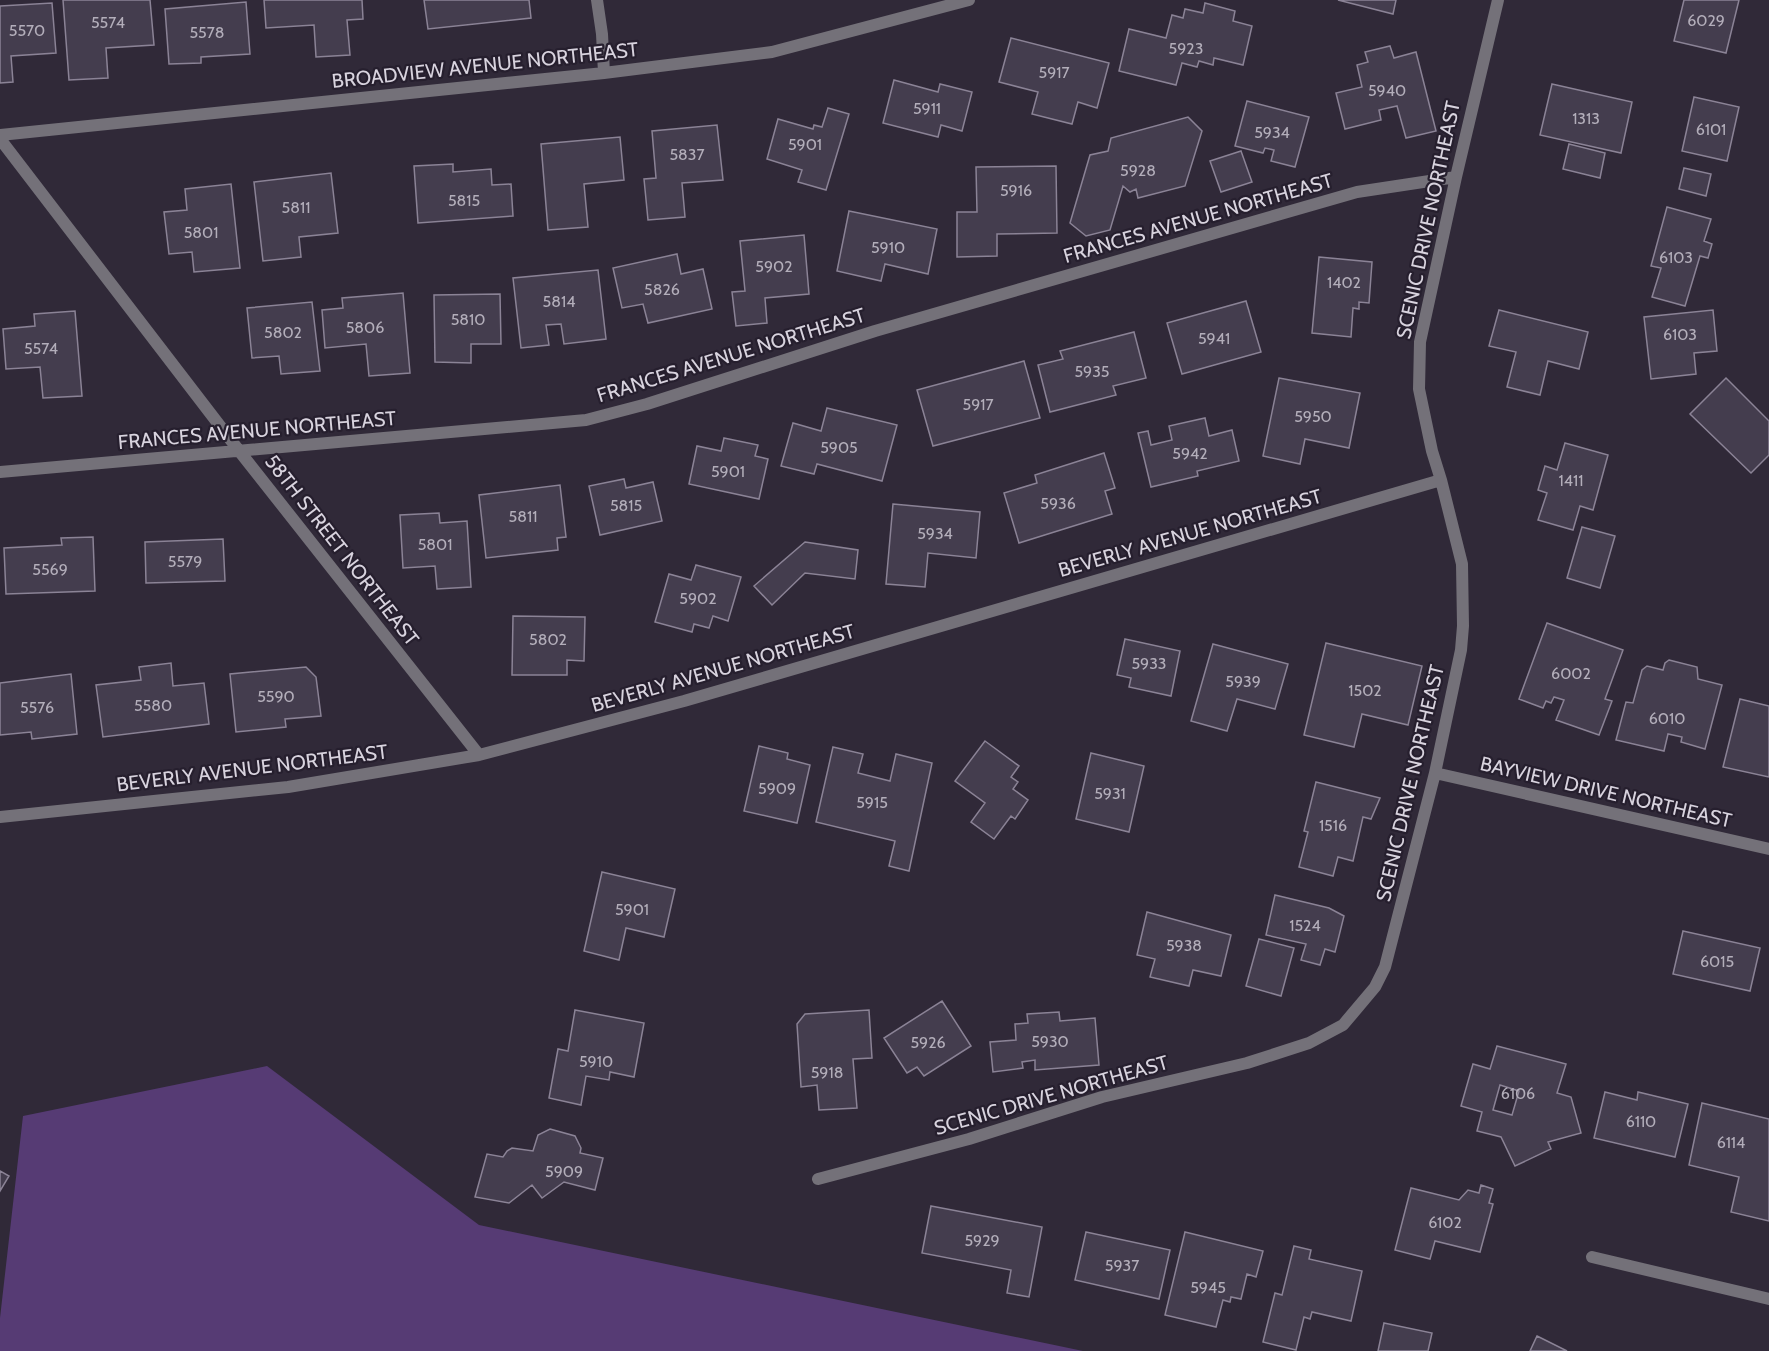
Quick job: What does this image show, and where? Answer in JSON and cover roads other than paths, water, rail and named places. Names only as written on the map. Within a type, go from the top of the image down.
[{"type":"street","points":[[597,0],[604,73]]},
{"type":"street","name":"BROADVIEW AVENUE NORTHEAST","points":[[0,137],[604,73],[772,52],[969,0]]},
{"type":"street","name":"SCENIC DRIVE NORTHEAST","points":[[818,1179],[969,1139],[1102,1097],[1247,1063],[1309,1043],[1343,1026],[1375,987],[1385,967],[1435,773],[1461,650],[1462,564],[1432,451],[1419,389],[1420,342],[1498,0]]},
{"type":"street","name":"58TH STREET NORTHEAST","points":[[0,137],[240,452],[479,755]]},
{"type":"street","name":"FRANCES AVENUE NORTHEAST","points":[[0,472],[586,420],[647,404],[876,331],[1357,192],[1456,177]]},
{"type":"street","name":"BEVERLY AVENUE NORTHEAST","points":[[0,817],[288,787],[479,755],[696,698],[1441,480]]},
{"type":"street","name":"BAYVIEW DRIVE NORTHEAST","points":[[1435,773],[1769,849]]},
{"type":"street","points":[[1592,1257],[1769,1299]]}]
